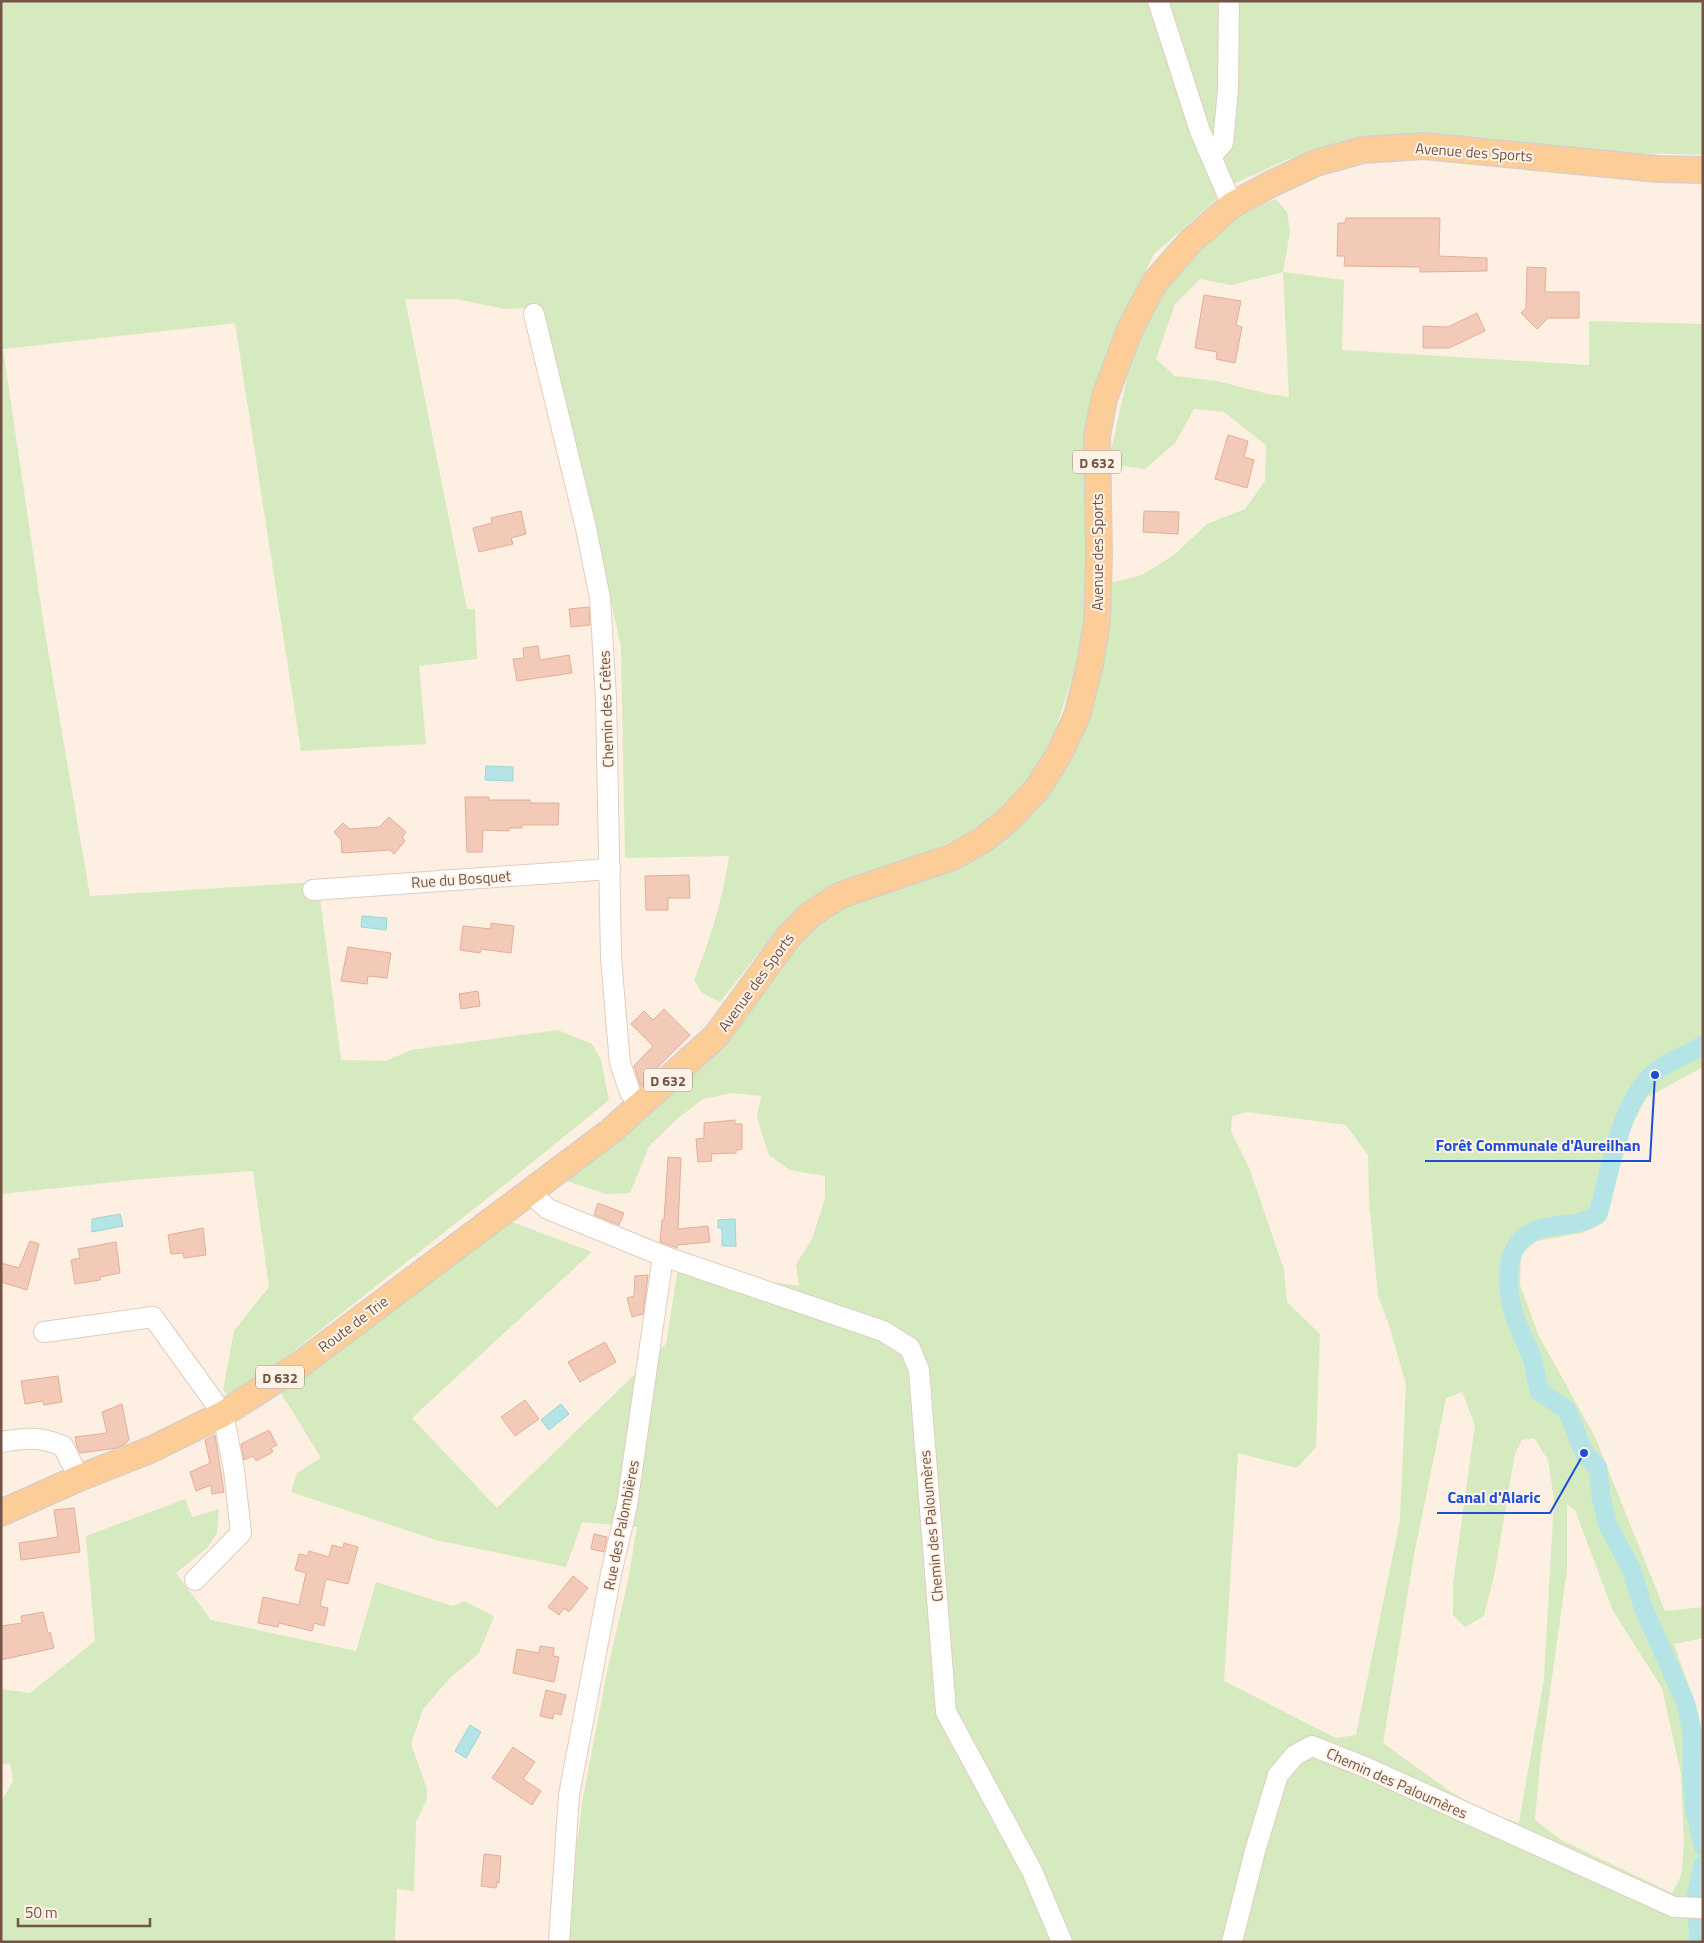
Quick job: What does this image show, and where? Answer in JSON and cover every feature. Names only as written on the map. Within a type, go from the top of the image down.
[{"type":"main road","name":"Avenue des Sports","points":[[640,1106],[716,1036],[789,936],[811,914],[841,896],[953,857],[984,839],[1009,819],[1037,789],[1058,756],[1077,716],[1090,664],[1097,622],[1099,556],[1097,436],[1104,399],[1130,329],[1155,282],[1191,241],[1232,205],[1271,184],[1316,162],[1363,150],[1424,146],[1658,169],[1703,170]]},
{"type":"main road","name":"D 632","points":[[529,1192],[640,1106]]},
{"type":"main road","name":"Route de Trie","points":[[1,1513],[79,1478],[150,1450],[223,1414],[302,1363],[529,1192]]},
{"type":"street","points":[[1158,1],[1197,122],[1232,205]]},
{"type":"street","points":[[1211,156],[1224,143],[1229,1]]},
{"type":"street","name":"Chemin des Crêtes","points":[[534,314],[586,528],[600,598],[606,698],[611,957],[620,1063],[630,1092],[640,1106]]},
{"type":"street","name":"Rue du Bosquet","points":[[313,890],[610,869]]},
{"type":"street","points":[[529,1192],[548,1210],[664,1256]]},
{"type":"street","name":"Rue des Palombières","points":[[559,1942],[569,1795],[611,1574],[627,1505],[664,1256]]},
{"type":"street","name":"Chemin des Paloumères","points":[[664,1256],[883,1331],[910,1348],[919,1370],[946,1712],[1032,1871],[1062,1942]]},
{"type":"street","points":[[44,1332],[153,1317],[223,1414],[234,1470],[241,1533],[195,1580]]},
{"type":"street","points":[[1,1442],[34,1438],[49,1440],[63,1446],[79,1478]]},
{"type":"street","name":"Chemin des Paloumères","points":[[1232,1942],[1255,1851],[1278,1775],[1295,1755],[1312,1746],[1365,1767],[1674,1907],[1703,1908]]},
{"type":"green space","points":[[1,1],[1703,1],[1703,155],[1639,153],[1403,135],[1327,146],[1284,161],[1235,183],[1154,254],[1117,327],[1109,352],[1090,588],[1079,656],[1055,731],[1032,777],[999,814],[954,841],[823,893],[794,914],[772,936],[720,1002],[701,992],[694,980],[715,919],[729,856],[625,858],[621,647],[580,462],[540,307],[505,309],[456,299],[405,299],[467,609],[475,609],[477,659],[419,666],[426,744],[301,751],[235,323],[3,349],[44,627],[90,896],[318,882],[341,1060],[386,1061],[411,1050],[558,1030],[592,1044],[601,1060],[609,1100],[267,1372],[229,1396],[223,1390],[234,1331],[269,1287],[253,1171],[143,1179],[1,1194]]},
{"type":"green space","points":[[1276,199],[1287,212],[1290,232],[1283,272],[1344,280],[1342,350],[1589,365],[1589,321],[1703,324],[1703,1067],[1646,1098],[1626,1137],[1603,1223],[1582,1233],[1537,1241],[1521,1254],[1520,1285],[1539,1336],[1595,1437],[1665,1611],[1703,1607],[1703,1638],[1674,1644],[1691,1692],[1703,1764],[1703,1942],[564,1942],[583,1797],[607,1672],[628,1581],[637,1527],[582,1522],[566,1567],[436,1540],[291,1492],[297,1473],[321,1458],[281,1393],[377,1324],[507,1220],[592,1252],[412,1418],[497,1508],[666,1344],[678,1268],[799,1286],[796,1264],[812,1239],[825,1199],[825,1176],[790,1170],[769,1155],[757,1118],[761,1096],[732,1093],[703,1099],[678,1118],[649,1146],[630,1193],[606,1194],[561,1179],[832,913],[1019,825],[1060,776],[1091,688],[1110,583],[1142,575],[1174,555],[1207,524],[1245,509],[1265,481],[1266,445],[1224,412],[1194,409],[1175,443],[1145,469],[1108,464],[1131,361],[1155,300],[1175,267],[1238,214]],"holes":[[[1283,272],[1289,397],[1268,394],[1217,381],[1175,376],[1156,359],[1175,304],[1200,279],[1231,285]],[[1247,1112],[1346,1125],[1368,1155],[1369,1202],[1378,1296],[1388,1322],[1406,1384],[1400,1520],[1356,1735],[1336,1738],[1224,1681],[1238,1453],[1297,1468],[1316,1447],[1320,1334],[1287,1302],[1284,1270],[1250,1170],[1231,1131],[1232,1116]],[[1462,1392],[1475,1425],[1453,1584],[1453,1615],[1465,1627],[1484,1616],[1495,1571],[1515,1453],[1522,1440],[1534,1438],[1548,1460],[1554,1500],[1544,1679],[1519,1823],[1490,1814],[1451,1792],[1383,1743],[1414,1555],[1446,1398]],[[1567,1504],[1575,1510],[1613,1611],[1662,1688],[1681,1774],[1684,1841],[1682,1869],[1680,1878],[1672,1893],[1561,1840],[1535,1820],[1540,1763],[1567,1570]]]},
{"type":"green space","points":[[185,1499],[192,1517],[219,1509],[217,1533],[207,1548],[176,1573],[211,1620],[356,1651],[376,1582],[453,1606],[464,1601],[494,1616],[479,1653],[449,1679],[423,1709],[411,1744],[427,1789],[427,1799],[416,1822],[414,1891],[397,1889],[395,1942],[1,1942],[1,1802],[13,1781],[10,1763],[1,1765],[1,1689],[30,1693],[95,1641],[86,1536]]},
{"type":"water","points":[[486,766],[513,767],[513,781],[485,780]]},
{"type":"water","points":[[362,916],[387,918],[386,930],[361,927]]},
{"type":"water","points":[[120,1214],[123,1226],[92,1232],[92,1219]]},
{"type":"water","points":[[735,1219],[736,1246],[722,1246],[722,1228],[718,1228],[718,1220]]},
{"type":"water","points":[[561,1404],[569,1414],[549,1430],[541,1420]]},
{"type":"water","points":[[470,1725],[481,1732],[466,1758],[455,1751]]},
{"type":"building","points":[[1346,218],[1440,218],[1439,256],[1487,258],[1487,271],[1420,272],[1420,267],[1344,266],[1345,256],[1337,256],[1338,223],[1345,223]]},
{"type":"building","points":[[1527,267],[1546,268],[1545,292],[1579,292],[1579,318],[1548,318],[1537,329],[1521,313],[1526,308]]},
{"type":"building","points":[[1204,295],[1241,301],[1236,325],[1242,327],[1235,363],[1216,359],[1217,352],[1195,348]]},
{"type":"building","points":[[1477,313],[1485,331],[1449,348],[1423,348],[1423,326],[1448,327]]},
{"type":"building","points":[[1228,435],[1248,441],[1244,457],[1254,460],[1247,488],[1215,479]]},
{"type":"building","points":[[521,511],[526,534],[511,538],[513,544],[479,552],[473,528],[492,523],[491,518]]},
{"type":"building","points":[[1144,511],[1179,512],[1178,534],[1143,532]]},
{"type":"building","points":[[589,607],[590,625],[571,627],[569,609]]},
{"type":"building","points":[[538,646],[540,660],[569,655],[572,673],[517,681],[513,659],[524,658],[523,648]]},
{"type":"building","points":[[465,797],[489,797],[489,800],[530,800],[530,803],[559,803],[558,825],[522,825],[522,828],[509,828],[509,831],[483,830],[482,852],[467,852]]},
{"type":"building","points":[[389,817],[406,832],[402,837],[405,841],[394,854],[390,850],[342,853],[341,840],[334,832],[343,823],[350,829],[379,827]]},
{"type":"building","points":[[689,875],[690,898],[668,898],[668,910],[646,910],[645,876]]},
{"type":"building","points":[[491,923],[514,926],[511,953],[481,949],[480,953],[460,950],[463,926],[491,929]]},
{"type":"building","points":[[348,947],[391,953],[387,978],[368,976],[367,984],[341,981]]},
{"type":"building","points":[[478,991],[480,1006],[461,1009],[459,994]]},
{"type":"building","points":[[664,1009],[690,1035],[640,1085],[634,1066],[653,1046],[631,1024],[644,1011],[653,1020]]},
{"type":"building","points":[[735,1120],[735,1124],[742,1124],[742,1149],[736,1150],[736,1153],[711,1154],[712,1161],[698,1162],[696,1139],[704,1138],[704,1123]]},
{"type":"building","points":[[668,1157],[681,1158],[678,1229],[708,1226],[710,1242],[677,1245],[677,1248],[660,1242],[662,1220],[664,1220]]},
{"type":"building","points":[[598,1203],[624,1213],[619,1225],[594,1215]]},
{"type":"building","points":[[203,1228],[206,1255],[184,1258],[183,1253],[171,1254],[168,1235]]},
{"type":"building","points":[[30,1241],[39,1244],[27,1290],[1,1282],[1,1263],[19,1268]]},
{"type":"building","points":[[116,1242],[120,1273],[100,1277],[100,1280],[75,1284],[71,1260],[80,1258],[78,1249]]},
{"type":"building","points":[[648,1275],[643,1314],[632,1317],[627,1298],[634,1296],[635,1276]]},
{"type":"building","points":[[605,1342],[616,1362],[580,1382],[568,1362]]},
{"type":"building","points":[[58,1376],[62,1402],[44,1405],[43,1401],[25,1404],[21,1381]]},
{"type":"building","points":[[525,1400],[539,1419],[515,1436],[501,1417]]},
{"type":"building","points":[[122,1404],[129,1440],[117,1448],[80,1453],[75,1437],[107,1433],[102,1412]]},
{"type":"building","points":[[269,1430],[277,1445],[271,1448],[273,1452],[256,1461],[253,1456],[244,1460],[241,1444]]},
{"type":"building","points":[[215,1435],[224,1492],[212,1494],[211,1485],[196,1491],[190,1472],[210,1463],[205,1440]]},
{"type":"building","points":[[74,1508],[80,1552],[21,1560],[19,1543],[58,1537],[54,1510]]},
{"type":"building","points":[[594,1534],[607,1537],[604,1552],[591,1549]]},
{"type":"building","points":[[344,1543],[358,1547],[348,1584],[326,1579],[320,1606],[328,1608],[324,1626],[314,1623],[312,1631],[279,1623],[278,1627],[258,1623],[263,1597],[299,1605],[306,1573],[295,1570],[299,1554],[308,1556],[309,1551],[329,1557],[332,1545],[343,1548]]},
{"type":"building","points":[[573,1576],[588,1588],[569,1612],[564,1608],[559,1615],[548,1607]]},
{"type":"building","points":[[43,1612],[54,1648],[1,1660],[1,1626],[22,1623],[21,1616]]},
{"type":"building","points":[[540,1646],[554,1648],[553,1656],[559,1657],[554,1682],[513,1673],[517,1649],[539,1653]]},
{"type":"building","points":[[546,1690],[566,1695],[561,1715],[554,1713],[553,1719],[540,1716]]},
{"type":"building","points":[[513,1747],[535,1762],[523,1779],[541,1791],[532,1805],[492,1778]]},
{"type":"building","points":[[484,1854],[501,1856],[499,1883],[497,1882],[496,1888],[481,1886]]},
{"type":"waterway","points":[[1703,1045],[1659,1069],[1646,1081],[1635,1097],[1619,1136],[1598,1214],[1582,1222],[1537,1230],[1529,1234],[1515,1248],[1509,1267],[1510,1298],[1514,1314],[1532,1358],[1539,1391],[1567,1410],[1584,1453],[1598,1468],[1601,1496],[1607,1523],[1632,1571],[1643,1607],[1686,1704],[1692,1730],[1692,1775],[1695,1811],[1703,1846]]},
{"type":"waterway","points":[[1699,1942],[1696,1897],[1703,1865]]},
{"type":"place","name":"Forêt Communale d'Aureilhan","points":[[1655,1075]]},
{"type":"place","name":"Canal d'Alaric","points":[[1584,1453]]}]
